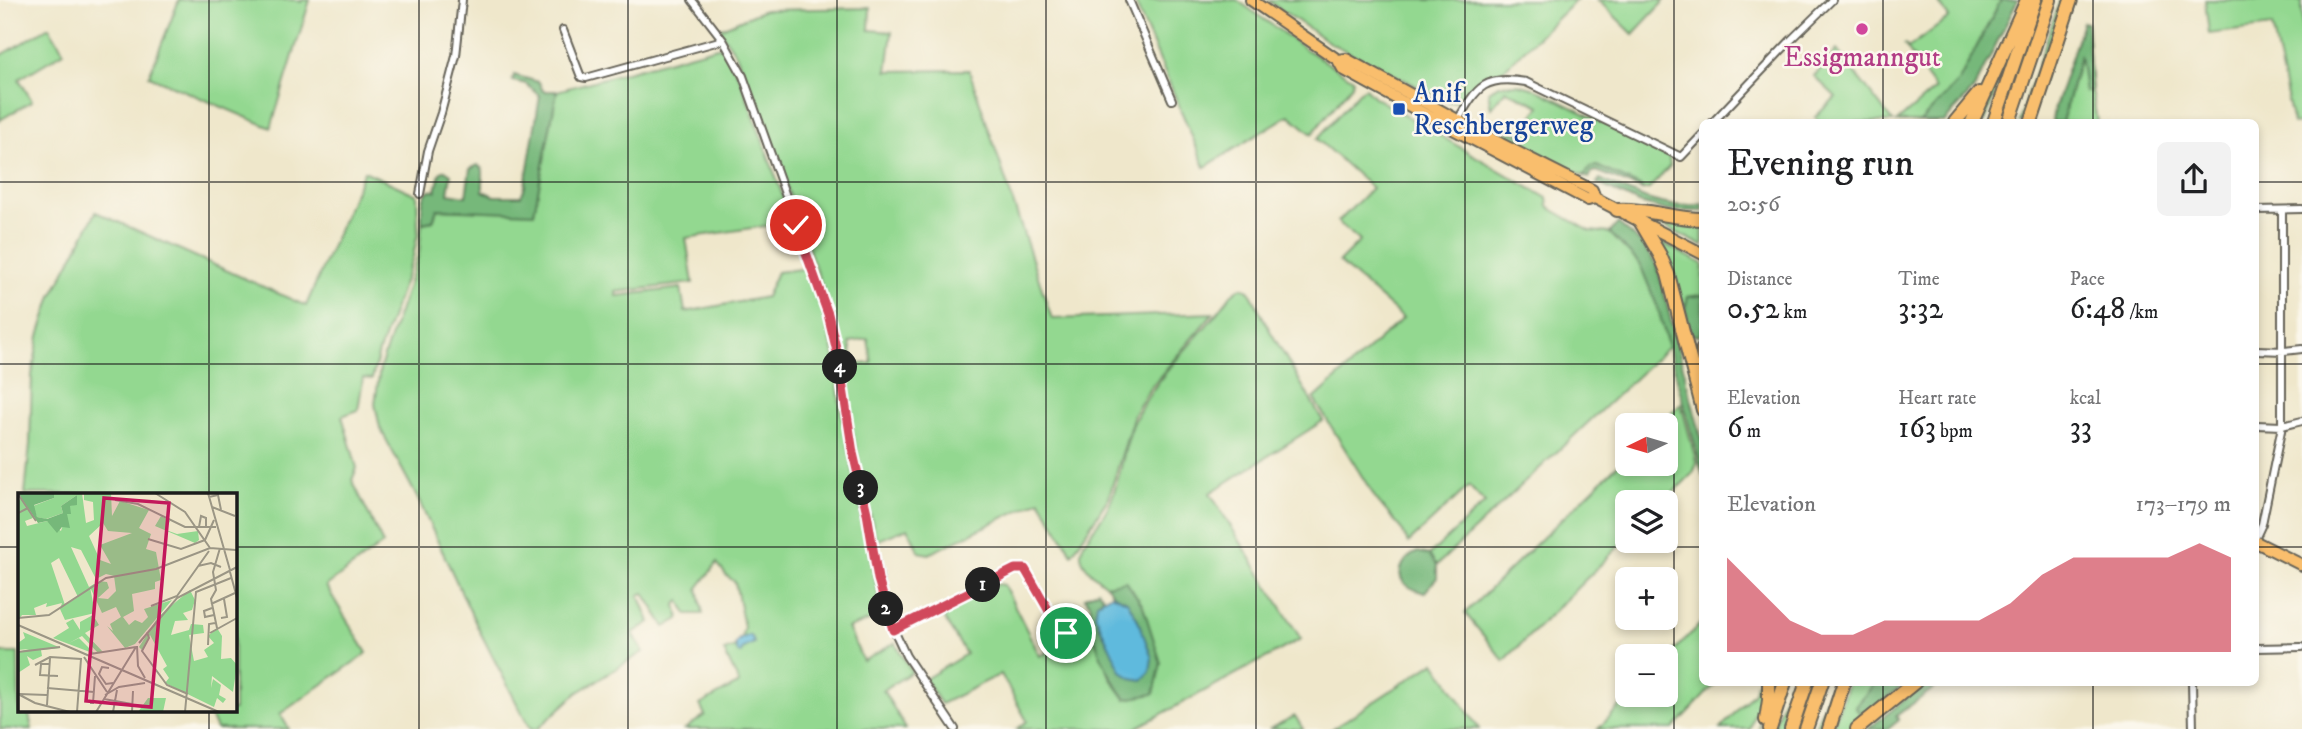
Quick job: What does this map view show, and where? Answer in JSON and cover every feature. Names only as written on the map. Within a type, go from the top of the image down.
[{"type":"highway","points":[[1973,119],[2027,0]]},
{"type":"highway","points":[[1995,119],[2035,0]]},
{"type":"highway","points":[[2010,119],[2050,0]]},
{"type":"highway","points":[[2032,119],[2071,0]]},
{"type":"highway","points":[[1957,119],[1992,76]]},
{"type":"highway","points":[[2041,119],[2044,85]]},
{"type":"highway","points":[[1617,210],[1638,208],[1685,219],[1699,219]]},
{"type":"highway","points":[[1640,221],[1668,274],[1699,394]]},
{"type":"highway","points":[[1767,729],[1769,686]]},
{"type":"highway","points":[[1767,729],[1783,686]]},
{"type":"highway","points":[[1791,729],[1806,686]]},
{"type":"highway","points":[[1806,729],[1821,686]]},
{"type":"highway","points":[[1829,729],[1843,686]]},
{"type":"highway","points":[[1857,729],[1910,686]]},
{"type":"main road","points":[[1251,0],[1338,60],[1343,69],[1588,200],[1595,198]]},
{"type":"main road","points":[[1338,60],[1346,59],[1592,190],[1595,198],[1699,252]]},
{"type":"main road","points":[[2259,541],[2302,565]]},
{"type":"street","points":[[420,194],[428,151],[456,56],[462,0]]},
{"type":"street","points":[[692,0],[723,40],[743,76],[828,314],[839,360],[849,433],[878,579],[893,630],[906,656],[955,729]]},
{"type":"street","points":[[1129,0],[1172,100]]},
{"type":"street","points":[[1716,119],[1832,0]]},
{"type":"street","points":[[563,30],[581,77],[586,78],[723,40]]},
{"type":"street","points":[[1458,120],[1475,92],[1506,78],[1526,82],[1681,157],[1699,138]]},
{"type":"street","points":[[2259,210],[2302,209]]},
{"type":"street","points":[[2259,532],[2283,425],[2282,210]]},
{"type":"street","points":[[2259,350],[2302,349]]},
{"type":"street","points":[[2259,425],[2283,425],[2302,421]]},
{"type":"street","points":[[893,630],[1015,569],[1025,569],[1057,625],[1066,633]]},
{"type":"street","points":[[2259,648],[2302,647]]},
{"type":"street","points":[[2192,686],[2193,729]]},
{"type":"green space","points":[[179,0],[310,0],[271,128],[149,76]]},
{"type":"green space","points":[[1134,0],[1237,0],[1353,79],[1352,85],[1312,134],[1289,115],[1205,167]]},
{"type":"green space","points":[[1267,0],[1576,0],[1497,76],[1481,80],[1458,101],[1449,102],[1330,43]]},
{"type":"green space","points":[[1598,0],[1665,0],[1633,34]]},
{"type":"green space","points":[[1937,0],[2001,0],[1959,81],[1924,119],[1900,119],[1935,89],[1904,44],[1908,48],[1949,18]]},
{"type":"green space","points":[[2001,0],[2018,0],[1974,89],[1947,119],[1923,119],[1959,81]]},
{"type":"green space","points":[[2060,0],[2069,0],[2029,119],[2020,119]]},
{"type":"green space","points":[[2205,0],[2302,0],[2302,123],[2293,124],[2272,26],[2209,34]]},
{"type":"green space","points":[[870,8],[869,30],[892,32],[887,71],[969,70],[1052,319],[1213,313],[1150,388],[1134,414],[1109,497],[1072,554],[1040,500],[929,554],[919,552],[908,528],[876,541],[849,416],[842,360],[872,363],[868,339],[850,342],[852,358],[842,354],[829,306],[768,134],[736,54],[719,29],[764,10]]},
{"type":"green space","points":[[2083,22],[2087,23],[2092,91],[2085,92],[2080,55],[2063,119],[2052,119]]},
{"type":"green space","points":[[49,27],[64,52],[19,79],[32,101],[0,120],[0,56]]},
{"type":"green space","points":[[721,46],[740,78],[792,222],[686,238],[693,283],[616,292],[616,296],[681,288],[685,312],[766,297],[777,272],[808,268],[824,313],[834,353],[841,411],[883,616],[848,628],[863,661],[895,643],[912,672],[883,690],[906,729],[685,729],[705,715],[700,705],[739,683],[724,651],[739,646],[744,627],[735,582],[717,563],[698,588],[703,614],[687,614],[680,601],[676,604],[679,619],[665,627],[644,593],[639,595],[650,622],[633,633],[643,652],[577,693],[537,729],[530,729],[478,628],[418,499],[380,428],[375,404],[380,368],[419,253],[422,223],[433,221],[437,209],[534,212],[557,91]]},
{"type":"green space","points":[[1837,50],[1891,119],[1817,119],[1815,117],[1836,97],[1814,76]]},
{"type":"green space","points":[[2081,53],[2085,92],[2092,91],[2097,119],[2063,119]]},
{"type":"green space","points":[[2006,59],[1986,119],[1977,119]]},
{"type":"green space","points":[[514,75],[539,82],[543,91],[557,91],[534,213],[437,209],[433,221],[422,223],[424,197],[429,190],[436,191],[440,173],[445,170],[451,174],[448,193],[466,196],[470,169],[478,165],[483,170],[483,191],[494,196],[521,196],[540,96],[526,84],[512,81]]},
{"type":"green space","points":[[1517,84],[1536,89],[1657,150],[1669,157],[1670,166],[1649,189],[1642,190],[1640,186],[1590,167],[1584,176],[1524,147],[1526,138],[1520,133],[1540,106],[1506,90],[1491,108],[1488,91],[1499,85]]},
{"type":"green space","points":[[1365,88],[1374,97],[1547,198],[1548,207],[1590,231],[1610,233],[1640,264],[1658,308],[1668,347],[1437,565],[1429,555],[1485,503],[1469,486],[1408,543],[1402,530],[1376,499],[1314,399],[1403,318],[1339,262],[1360,241],[1338,222],[1372,188],[1317,139]]},
{"type":"green space","points":[[1511,131],[1526,137],[1524,147],[1502,136]]},
{"type":"green space","points":[[1597,166],[1640,186],[1642,190],[1597,171],[1592,172],[1589,178],[1584,176],[1590,167]]},
{"type":"green space","points":[[364,171],[417,195],[418,232],[413,257],[372,379],[363,378],[358,410],[342,416],[357,468],[352,480],[383,544],[326,586],[367,653],[280,714],[289,729],[216,729],[208,712],[236,712],[236,493],[25,493],[32,375],[39,336],[52,296],[96,212],[306,306]]},
{"type":"green space","points":[[1600,179],[1663,203],[1699,205],[1699,211],[1669,211],[1639,203],[1597,183]]},
{"type":"green space","points":[[1646,217],[1699,222],[1699,244]]},
{"type":"green space","points":[[1618,223],[1641,243],[1657,266],[1699,429],[1699,461],[1658,308],[1640,264],[1610,233]]},
{"type":"green space","points":[[1657,240],[1699,262],[1699,296],[1688,297],[1685,308]]},
{"type":"green space","points":[[1241,287],[1247,289],[1252,296],[1323,421],[1210,493],[1301,639],[1134,729],[1017,729],[1027,721],[1001,674],[941,704],[925,679],[966,654],[940,612],[998,584],[1004,585],[1040,656],[1091,630],[1111,679],[1125,699],[1161,663],[1126,582],[1106,585],[1084,563],[1082,547],[1108,507],[1129,434],[1142,407],[1165,374],[1231,295]]},
{"type":"green space","points":[[1699,296],[1699,336],[1691,335],[1685,308],[1688,297]]},
{"type":"green space","points":[[1681,404],[1697,464],[1693,473],[1676,490],[1615,490],[1615,550],[1504,661],[1465,613],[1615,468],[1615,476],[1678,476],[1678,413],[1672,413]]},
{"type":"green space","points":[[1418,552],[1429,555],[1437,565],[1437,578],[1424,593],[1406,585],[1400,573],[1406,560]]},
{"type":"green space","points":[[1126,581],[1143,606],[1161,663],[1154,694],[1126,699],[1107,670],[1098,649],[1088,616],[1091,613],[1090,604],[1084,597],[1098,590],[1103,597],[1097,603],[1099,626],[1109,645],[1143,637],[1138,620],[1127,601],[1114,595],[1106,585]]},
{"type":"green space","points":[[1699,625],[1699,686],[1713,686],[1673,729],[1598,729],[1619,707],[1678,707],[1678,647]]},
{"type":"green space","points":[[0,653],[18,653],[18,712],[28,712],[32,729],[0,729]]},
{"type":"green space","points":[[1435,662],[1479,729],[1332,729]]},
{"type":"green space","points":[[1755,686],[1763,686],[1764,701],[1759,729],[1760,716],[1754,714],[1750,729],[1720,729],[1754,692]]},
{"type":"green space","points":[[1788,686],[1797,686],[1782,729],[1773,729]]},
{"type":"green space","points":[[1830,686],[1839,686],[1825,729],[1815,729]]},
{"type":"green space","points":[[1847,686],[1872,686],[1855,707],[1863,717],[1851,729],[1832,729]]},
{"type":"green space","points":[[1872,686],[1902,686],[1863,717],[1855,707]]},
{"type":"green space","points":[[1922,686],[1937,686],[1896,716],[1899,720],[1888,729],[1868,729]]},
{"type":"green space","points":[[1295,716],[1303,729],[1269,729]]},
{"type":"water","points":[[1111,594],[1127,601],[1138,620],[1152,658],[1150,672],[1142,680],[1131,678],[1121,671],[1095,615],[1097,603]]},
{"type":"water","points":[[749,635],[754,643],[738,653],[735,645],[738,640]]},
{"type":"place","name":"Essigmanngut","points":[[1862,29]]},
{"type":"place","name":"Anif Reschbergerweg","points":[[1399,109]]},
{"type":"route","points":[[796,225],[828,314],[878,579],[893,630],[1015,569],[1025,569],[1057,625],[1066,633]]}]
